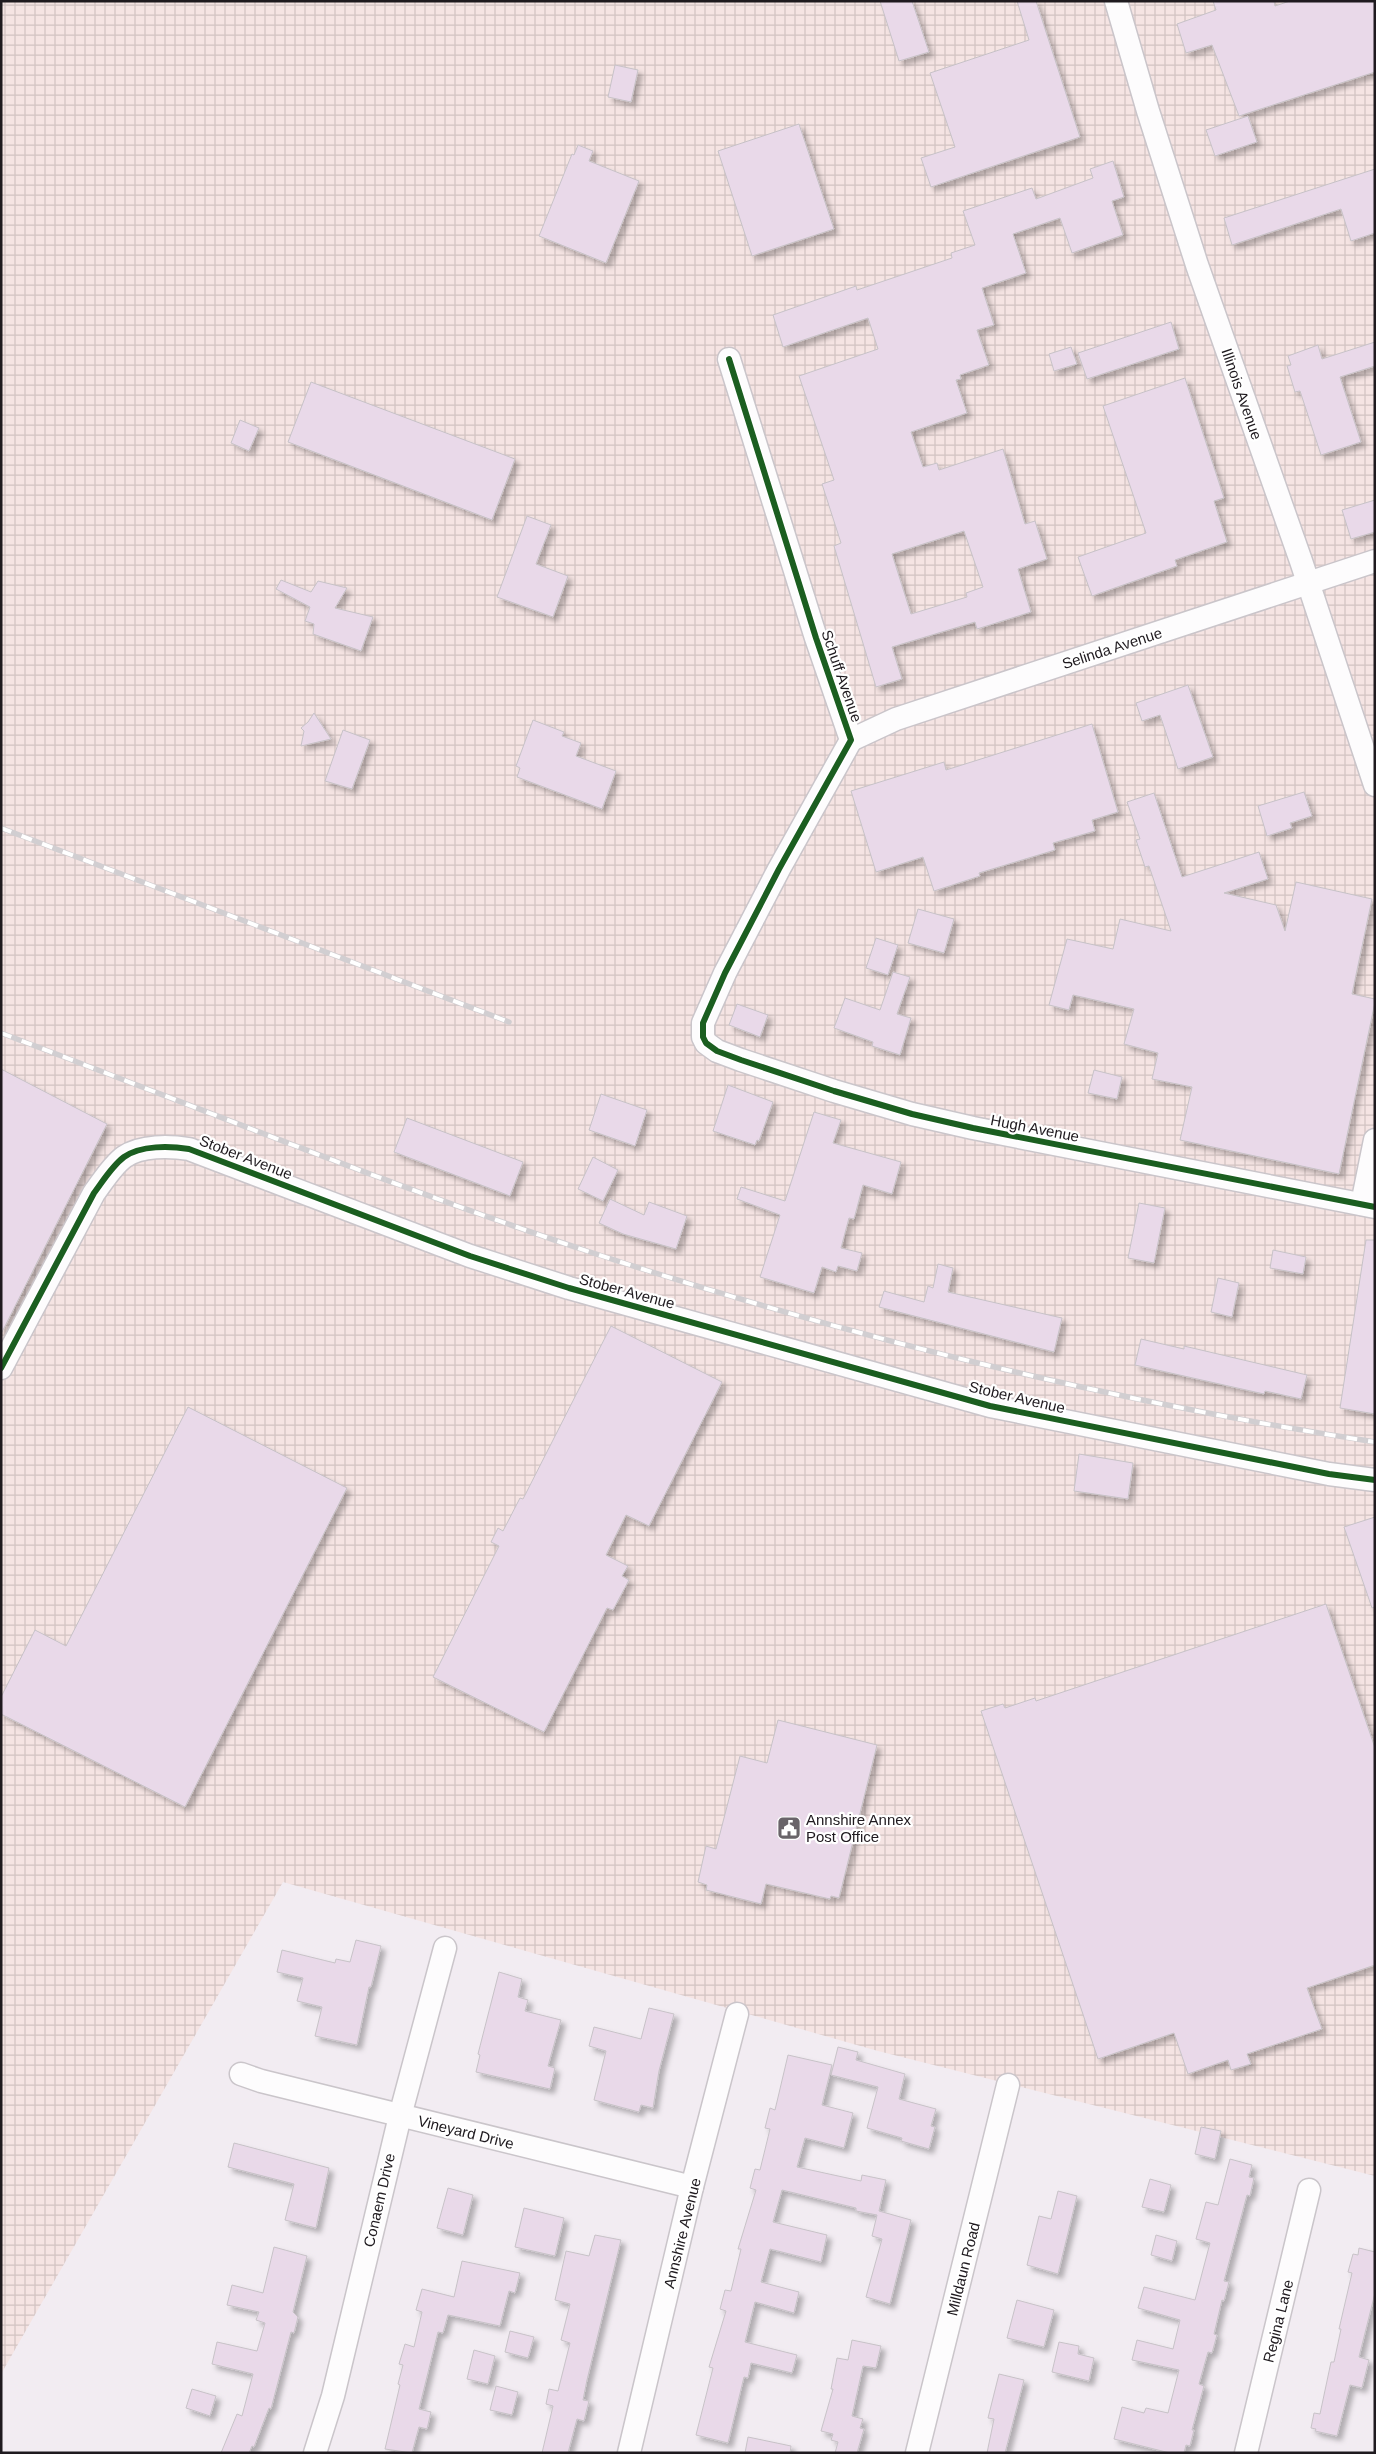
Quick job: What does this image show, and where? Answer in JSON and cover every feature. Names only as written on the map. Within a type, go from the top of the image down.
[{"type":"street","name":"Illinois Avenue","points":[[1116,1],[1148,111],[1197,265],[1308,583],[1375,785]]},
{"type":"street","name":"Schuff Avenue","points":[[703,1037],[703,1023],[725,973],[850,740],[816,638],[729,359]]},
{"type":"street","name":"Selinda Avenue","points":[[850,740],[896,719],[1375,561]]},
{"type":"street","name":"Hugh Avenue","points":[[703,1037],[717,1051],[740,1060],[912,1114],[981,1130],[1368,1206]]},
{"type":"street","points":[[1368,1206],[1375,1140]]},
{"type":"street","name":"Stober Avenue","points":[[1,1368],[94,1194],[110,1171],[125,1156],[168,1145],[189,1149],[470,1256],[569,1288],[981,1404],[1329,1474],[1375,1480]]},
{"type":"street","name":"Conaem Drive","points":[[315,2453],[333,2396],[400,2116],[445,1948]]},
{"type":"street","name":"Annshire Avenue","points":[[629,2453],[692,2186],[737,2014]]},
{"type":"street","name":"Vineyard Drive","points":[[241,2074],[260,2081],[400,2116],[692,2186]]},
{"type":"street","name":"Milldaun Road","points":[[918,2453],[1008,2085]]},
{"type":"street","name":"Regina Lane","points":[[1246,2453],[1309,2190]]},
{"type":"shaded area","points":[[1,1],[1375,1],[1375,2176],[878,2051],[283,1882],[1,2374]]},
{"type":"building","points":[[880,1],[912,1],[929,52],[899,61]]},
{"type":"building","points":[[1017,1],[1036,1],[1080,137],[931,187],[921,158],[955,147],[930,73],[1029,40]]},
{"type":"building","points":[[1213,1],[1274,1],[1275,6],[1290,1],[1375,1],[1375,72],[1239,116],[1212,45],[1186,53],[1177,24],[1216,10]]},
{"type":"building","points":[[615,65],[638,70],[631,102],[608,97]]},
{"type":"building","points":[[1248,116],[1257,142],[1215,156],[1206,130]]},
{"type":"building","points":[[799,124],[834,229],[752,256],[718,151]]},
{"type":"building","points":[[578,145],[593,151],[589,161],[639,181],[606,263],[539,236],[572,154],[574,155]]},
{"type":"building","points":[[1113,161],[1124,197],[1112,201],[1123,235],[1072,253],[1060,218],[1013,234],[1026,273],[982,288],[994,325],[977,330],[989,365],[960,375],[961,379],[956,380],[967,413],[911,432],[923,467],[937,463],[939,470],[1003,449],[1025,524],[1035,521],[1047,559],[1018,569],[1031,612],[977,629],[975,622],[892,647],[902,679],[876,687],[834,546],[841,543],[822,484],[834,480],[799,376],[878,349],[868,318],[783,347],[773,315],[856,286],[857,290],[952,258],[951,253],[975,245],[963,211],[1032,188],[1036,199],[1093,178],[1090,169]],"holes":[[[964,531],[983,587],[966,593],[967,597],[911,614],[892,554]]]},
{"type":"building","points":[[1375,169],[1375,233],[1351,241],[1341,209],[1232,245],[1224,218]]},
{"type":"building","points":[[1171,322],[1179,349],[1087,379],[1078,353]]},
{"type":"building","points":[[1375,342],[1375,366],[1340,377],[1361,442],[1321,455],[1300,391],[1295,392],[1287,366],[1291,365],[1288,356],[1318,345],[1322,359]]},
{"type":"building","points":[[1071,347],[1077,364],[1054,371],[1049,354]]},
{"type":"building","points":[[1185,378],[1224,498],[1214,501],[1227,542],[1175,560],[1177,566],[1092,596],[1078,557],[1146,533],[1103,406]]},
{"type":"building","points":[[311,382],[515,459],[492,520],[288,442]]},
{"type":"building","points":[[240,420],[259,428],[249,451],[231,443]]},
{"type":"building","points":[[1375,500],[1375,532],[1351,539],[1342,510]]},
{"type":"building","points":[[527,516],[551,525],[536,564],[568,576],[553,617],[497,597]]},
{"type":"building","points":[[281,580],[311,592],[318,581],[347,588],[335,608],[373,617],[361,651],[313,634],[314,624],[305,621],[310,607],[276,589]]},
{"type":"building","points":[[1188,685],[1213,757],[1178,769],[1160,715],[1142,721],[1136,703]]},
{"type":"building","points":[[314,713],[331,739],[301,746],[304,731],[301,728]]},
{"type":"building","points":[[533,720],[564,732],[562,736],[581,743],[576,756],[616,771],[602,809],[517,777],[520,768],[516,766]]},
{"type":"building","points":[[1092,724],[1118,812],[1092,820],[1095,831],[1053,843],[1055,850],[979,873],[980,876],[934,891],[923,857],[876,872],[851,791],[944,762],[946,770]]},
{"type":"building","points":[[343,730],[370,740],[352,789],[325,781]]},
{"type":"building","points":[[1304,792],[1312,816],[1290,823],[1292,828],[1267,836],[1258,806]]},
{"type":"building","points":[[1154,793],[1182,877],[1259,852],[1268,879],[1224,893],[1276,905],[1285,931],[1296,882],[1372,899],[1352,994],[1375,999],[1375,1002],[1339,1174],[1180,1140],[1192,1087],[1152,1079],[1158,1053],[1124,1044],[1134,1009],[1073,995],[1069,1010],[1049,1005],[1067,939],[1113,949],[1120,919],[1171,931],[1149,866],[1145,867],[1136,840],[1140,839],[1127,802]]},
{"type":"building","points":[[918,909],[954,919],[944,953],[908,943]]},
{"type":"building","points":[[876,938],[898,945],[888,975],[866,968]]},
{"type":"building","points":[[893,972],[910,977],[897,1014],[911,1018],[900,1055],[872,1046],[873,1042],[834,1028],[845,998],[880,1010]]},
{"type":"building","points":[[737,1004],[768,1015],[760,1037],[729,1025]]},
{"type":"building","points":[[1,1069],[107,1124],[1,1334]]},
{"type":"building","points":[[1094,1070],[1122,1077],[1117,1099],[1088,1093]]},
{"type":"building","points":[[728,1085],[773,1102],[759,1141],[757,1140],[755,1145],[713,1131]]},
{"type":"building","points":[[601,1094],[647,1110],[635,1146],[589,1130]]},
{"type":"building","points":[[814,1112],[841,1120],[833,1143],[901,1162],[892,1194],[863,1185],[854,1219],[849,1218],[841,1248],[862,1253],[857,1271],[838,1266],[836,1272],[822,1267],[814,1293],[760,1277],[780,1215],[737,1199],[741,1187],[785,1201]]},
{"type":"building","points":[[407,1118],[523,1162],[510,1196],[394,1152]]},
{"type":"building","points":[[593,1157],[618,1170],[603,1201],[578,1189]]},
{"type":"building","points":[[610,1199],[644,1215],[649,1202],[687,1216],[676,1249],[623,1234],[599,1223]]},
{"type":"building","points":[[1139,1203],[1165,1208],[1154,1263],[1128,1258]]},
{"type":"building","points":[[1366,1240],[1375,1240],[1375,1414],[1340,1408]]},
{"type":"building","points":[[1273,1250],[1306,1257],[1303,1274],[1270,1268]]},
{"type":"building","points":[[938,1264],[953,1268],[948,1292],[1062,1318],[1054,1352],[879,1307],[884,1291],[924,1302],[928,1286],[933,1288]]},
{"type":"building","points":[[1218,1278],[1239,1283],[1232,1317],[1211,1312]]},
{"type":"building","points":[[611,1326],[722,1382],[649,1526],[626,1515],[606,1555],[628,1566],[622,1576],[629,1580],[613,1610],[607,1608],[544,1732],[433,1677],[499,1546],[491,1542],[498,1528],[503,1531],[520,1498],[523,1499]]},
{"type":"building","points":[[1141,1339],[1184,1349],[1184,1346],[1307,1375],[1301,1399],[1265,1391],[1264,1394],[1135,1365]]},
{"type":"building","points":[[188,1407],[347,1488],[185,1807],[1,1714],[1,1697],[35,1630],[66,1646]]},
{"type":"building","points":[[1079,1454],[1133,1463],[1128,1499],[1074,1491]]},
{"type":"building","points":[[1375,1517],[1375,1607],[1372,1608],[1344,1527]]},
{"type":"building","points":[[1326,1604],[1375,1748],[1375,1965],[1307,1988],[1322,2029],[1247,2054],[1251,2064],[1231,2070],[1228,2060],[1188,2074],[1174,2033],[1098,2059],[981,1711],[1003,1704],[1005,1708],[1035,1698],[1036,1701]]},
{"type":"building","name":"Annshire Annex Post Office","points":[[778,1720],[877,1745],[839,1898],[831,1896],[830,1899],[766,1884],[761,1904],[706,1890],[707,1885],[698,1882],[706,1846],[716,1849],[740,1756],[767,1763]]},
{"type":"building","points":[[356,1940],[381,1946],[371,1987],[369,1987],[357,2045],[315,2036],[322,2007],[297,2001],[303,1978],[277,1972],[282,1950],[335,1963],[336,1959],[350,1962]]},
{"type":"building","points":[[499,1972],[522,1979],[518,1997],[528,2000],[525,2011],[561,2020],[548,2066],[555,2068],[550,2089],[476,2072],[480,2055],[478,2054]]},
{"type":"building","points":[[649,2008],[674,2014],[659,2071],[653,2108],[641,2105],[639,2112],[594,2100],[606,2051],[589,2046],[594,2027],[641,2039]]},
{"type":"building","points":[[838,2047],[858,2052],[856,2060],[905,2074],[899,2099],[936,2109],[931,2126],[935,2127],[929,2149],[901,2141],[902,2138],[867,2128],[878,2087],[831,2075]]},
{"type":"building","points":[[788,2055],[832,2065],[822,2105],[853,2113],[844,2148],[805,2138],[797,2167],[861,2181],[862,2175],[886,2180],[879,2211],[911,2220],[890,2304],[866,2297],[882,2239],[872,2236],[877,2215],[782,2190],[773,2222],[827,2235],[821,2262],[770,2249],[761,2282],[799,2292],[794,2313],[755,2302],[745,2342],[797,2355],[792,2373],[751,2363],[748,2378],[744,2377],[728,2443],[696,2435],[713,2368],[709,2367],[726,2311],[720,2309],[725,2290],[731,2291],[741,2249],[738,2249],[756,2190],[750,2188],[755,2169],[760,2170],[770,2129],[765,2128],[770,2108],[775,2110]]},
{"type":"building","points":[[1201,2127],[1221,2131],[1215,2159],[1195,2154]]},
{"type":"building","points":[[234,2143],[329,2168],[316,2228],[285,2220],[294,2184],[228,2167]]},
{"type":"building","points":[[1230,2159],[1252,2165],[1249,2177],[1254,2178],[1250,2196],[1247,2195],[1224,2281],[1229,2282],[1224,2301],[1222,2300],[1214,2334],[1217,2335],[1212,2353],[1208,2352],[1199,2384],[1204,2386],[1192,2430],[1194,2430],[1190,2446],[1186,2445],[1184,2453],[1170,2453],[1114,2439],[1122,2407],[1144,2413],[1146,2408],[1168,2413],[1179,2370],[1132,2360],[1137,2340],[1173,2349],[1180,2320],[1138,2308],[1144,2287],[1195,2300],[1210,2243],[1196,2239],[1206,2202],[1218,2205]]},
{"type":"building","points":[[1150,2179],[1171,2185],[1164,2212],[1142,2207]]},
{"type":"building","points":[[448,2188],[473,2195],[463,2235],[437,2228]]},
{"type":"building","points":[[1058,2191],[1077,2196],[1058,2274],[1027,2265],[1039,2216],[1051,2219]]},
{"type":"building","points":[[524,2208],[564,2218],[555,2256],[515,2247]]},
{"type":"building","points":[[595,2235],[621,2240],[583,2400],[589,2401],[584,2421],[577,2419],[568,2453],[542,2453],[553,2406],[546,2404],[549,2389],[558,2391],[570,2343],[561,2340],[570,2304],[555,2300],[566,2251],[589,2256]]},
{"type":"building","points":[[1156,2235],[1177,2241],[1172,2261],[1151,2255]]},
{"type":"building","points":[[274,2247],[307,2256],[293,2312],[298,2317],[294,2333],[291,2332],[271,2409],[269,2408],[254,2447],[252,2446],[249,2453],[221,2453],[237,2414],[242,2416],[253,2374],[212,2364],[217,2342],[257,2351],[265,2323],[256,2320],[259,2312],[227,2305],[232,2285],[263,2293]]},
{"type":"building","points":[[1359,2248],[1375,2252],[1375,2293],[1359,2357],[1369,2360],[1362,2388],[1350,2385],[1337,2436],[1315,2431],[1316,2429],[1311,2428],[1314,2413],[1320,2414],[1331,2362],[1334,2362],[1341,2329],[1339,2329],[1352,2273],[1348,2272],[1353,2254],[1358,2255]]},
{"type":"building","points":[[462,2261],[520,2273],[515,2293],[509,2291],[500,2326],[448,2315],[443,2333],[438,2332],[419,2409],[431,2412],[427,2429],[419,2427],[412,2453],[385,2449],[400,2385],[398,2384],[403,2365],[399,2364],[405,2344],[414,2347],[422,2312],[416,2310],[422,2289],[454,2297]]},
{"type":"building","points":[[1017,2300],[1054,2310],[1044,2347],[1007,2338]]},
{"type":"building","points":[[510,2331],[534,2337],[528,2358],[505,2352]]},
{"type":"building","points":[[852,2340],[881,2346],[876,2368],[863,2366],[852,2416],[863,2419],[860,2428],[864,2429],[857,2453],[835,2453],[838,2442],[831,2440],[833,2434],[821,2431],[833,2389],[831,2389],[837,2358],[848,2360]]},
{"type":"building","points":[[1059,2342],[1079,2346],[1078,2354],[1094,2358],[1089,2381],[1052,2372]]},
{"type":"building","points":[[474,2350],[495,2356],[488,2384],[467,2379]]},
{"type":"building","points":[[999,2374],[1024,2380],[1005,2453],[987,2453],[994,2419],[988,2418]]},
{"type":"building","points":[[496,2386],[518,2392],[512,2415],[490,2410]]},
{"type":"building","points":[[192,2389],[216,2396],[210,2416],[186,2408]]},
{"type":"building","points":[[748,2437],[791,2446],[790,2453],[745,2453]]},
{"type":"railway","points":[[1,828],[509,1022]]},
{"type":"railway","points":[[1,1033],[294,1146],[516,1227],[686,1283],[880,1338],[1077,1386],[1275,1426],[1375,1442]]},
{"type":"cycle path","points":[[729,359],[816,638],[851,740],[779,869],[725,973],[703,1023],[703,1037],[706,1043],[717,1051],[741,1060],[834,1091],[912,1114],[973,1128],[1375,1207]]},
{"type":"cycle path","points":[[1,1368],[94,1193],[108,1174],[124,1157],[131,1153],[147,1148],[173,1147],[189,1149],[470,1256],[569,1288],[990,1406],[1329,1474],[1375,1480]]},
{"type":"place","name":"Annshire Annex Post Office","points":[[789,1828]]}]
